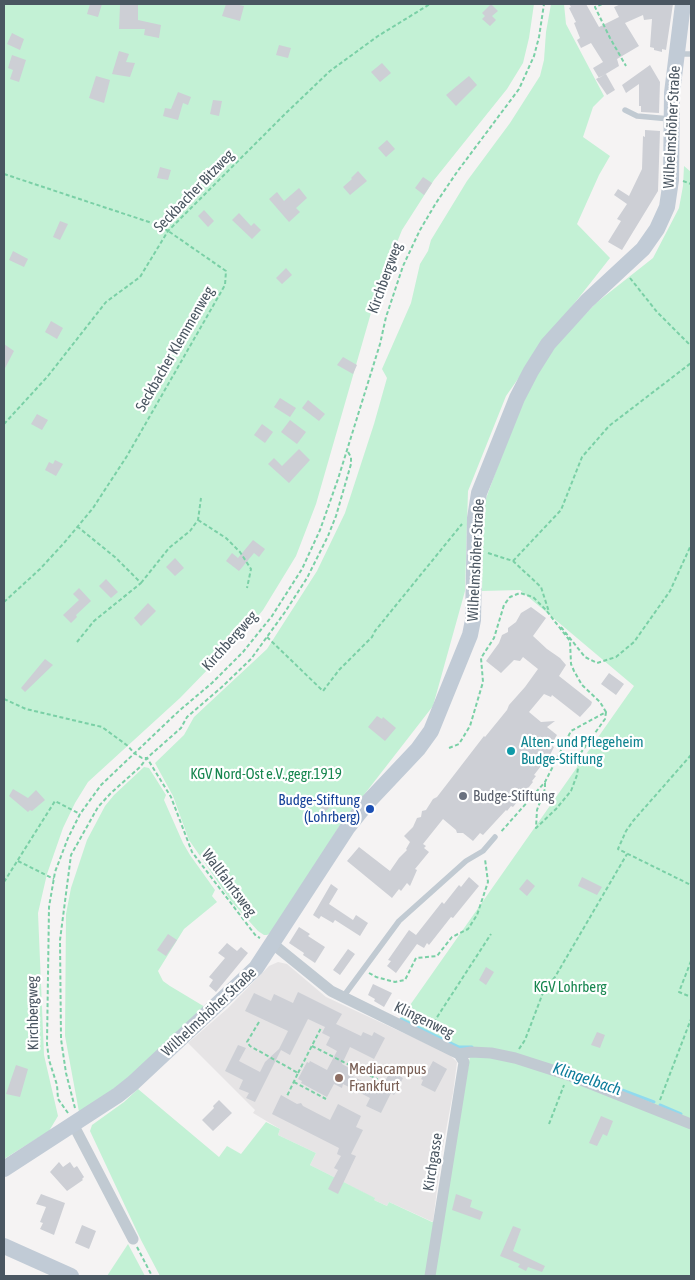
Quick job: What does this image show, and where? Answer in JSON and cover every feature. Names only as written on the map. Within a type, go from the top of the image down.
[{"type":"main road","name":"Wilhelmshöher Straße","points":[[4,1169],[133,1083],[256,968],[348,827],[368,802],[418,749],[431,731],[470,635],[474,620],[475,518],[479,493],[517,398],[548,344],[567,322],[643,248],[657,229],[667,207],[671,180],[672,93],[684,54],[683,4]]},
{"type":"main road","points":[[4,1246],[71,1276]]},
{"type":"street","name":"Klingenweg","points":[[273,944],[331,991],[459,1054],[491,1053],[515,1058],[568,1075],[691,1124]]},
{"type":"street","name":"Kirchgasse","points":[[430,1276],[464,1062],[459,1054]]},
{"type":"street","points":[[76,1122],[133,1239]]},
{"type":"lane","points":[[625,110],[637,116],[672,119]]},
{"type":"lane","points":[[343,997],[399,921],[466,861],[484,851],[495,838]]},
{"type":"path","name":"Seckbacher Bitzweg","points":[[4,424],[48,376],[106,302],[140,277],[168,231],[287,112],[330,71],[378,36],[430,4]]},
{"type":"path","name":"Kirchbergweg","points":[[76,1122],[58,1099],[57,1085],[51,1072],[47,1044],[48,921],[54,879],[61,854],[80,814],[96,791],[134,753],[228,668],[272,616],[302,569],[328,508],[380,344],[384,324],[397,283],[412,246],[427,217],[445,189],[519,88],[534,56],[544,4]]},
{"type":"path","points":[[602,4],[595,7],[626,66]]},
{"type":"path","name":"Seckbacher Klemmenweg","points":[[4,174],[161,226],[226,271],[225,285],[126,456],[93,508],[40,569],[4,602]]},
{"type":"path","points":[[622,268],[657,312],[691,346]]},
{"type":"path","points":[[513,561],[560,510],[582,457],[609,426],[691,363]]},
{"type":"path","points":[[76,1122],[62,1039],[60,940],[71,855],[98,807],[147,758],[181,728],[188,717],[251,659],[278,622],[307,578],[328,536],[351,464],[351,457],[347,450]]},
{"type":"path","points":[[77,642],[94,621],[141,583],[169,548],[190,531],[198,520],[201,498]]},
{"type":"path","points":[[198,520],[226,538],[240,552],[251,569],[248,588]]},
{"type":"path","points":[[78,527],[116,558],[141,583]]},
{"type":"path","points":[[267,637],[323,691],[339,670],[372,637],[449,540]]},
{"type":"path","points":[[474,549],[513,561],[541,587],[549,612],[585,657],[597,663],[616,657],[634,642],[670,591],[691,544]]},
{"type":"path","points":[[449,748],[458,744],[470,726],[483,682],[481,658],[494,638],[504,605],[510,597],[520,593],[533,597],[546,610],[570,641],[571,664],[574,671],[582,685],[600,702],[606,712],[605,719],[580,754],[577,774],[571,791],[536,828],[537,810],[545,789],[544,782]]},
{"type":"path","points":[[272,616],[278,622]]},
{"type":"path","points":[[4,699],[26,709],[102,727],[128,746],[134,753],[142,758],[147,758]]},
{"type":"path","points":[[495,838],[544,782],[571,732],[606,712]]},
{"type":"path","points":[[691,755],[626,831],[618,849],[691,885]]},
{"type":"path","name":"Wallfahrtsweg","points":[[147,758],[171,797],[192,852],[256,936],[273,944]]},
{"type":"path","points":[[4,882],[55,801],[80,814]]},
{"type":"path","points":[[363,970],[376,977],[395,982],[405,980],[416,958],[437,956],[452,937],[468,929],[477,915],[488,882],[484,851]]},
{"type":"path","points":[[515,1058],[525,1040],[544,990],[555,977],[627,854]]},
{"type":"path","points":[[18,861],[54,879]]},
{"type":"path","points":[[424,1037],[491,934]]},
{"type":"path","points":[[691,961],[679,992],[691,997]]},
{"type":"path","points":[[656,1109],[691,1019]]},
{"type":"path","points":[[259,1022],[247,1042],[250,1046],[298,1073]]},
{"type":"path","points":[[288,1096],[321,1028]]},
{"type":"path","points":[[312,1046],[377,1079],[375,1082]]},
{"type":"path","points":[[549,1124],[568,1075]]},
{"type":"path","points":[[294,1082],[326,1099]]},
{"type":"path","points":[[133,1239],[152,1276]]},
{"type":"shaded area","name":"Mediacampus Frankfurt","points":[[278,962],[287,964],[326,997],[449,1054],[457,1062],[441,1157],[433,1222],[389,1202],[387,1206],[374,1200],[374,1198],[310,1165],[316,1153],[278,1135],[280,1129],[253,1113],[255,1110],[188,1043],[228,1008],[269,966]]},
{"type":"green space","points":[[4,4],[534,4],[523,63],[507,89],[434,180],[402,230],[377,292],[316,504],[296,556],[263,610],[250,626],[180,698],[88,782],[63,828],[47,874],[38,913],[44,1055],[58,1116],[49,1131],[4,1159]]},
{"type":"green space","name":"KGV Nord-Ost e.V.,gegr.1919","points":[[551,4],[564,4],[566,24],[604,96],[593,107],[583,137],[610,156],[599,175],[577,224],[610,258],[544,342],[506,396],[468,491],[465,591],[433,706],[339,827],[272,932],[264,935],[258,931],[231,901],[189,840],[173,796],[155,763],[184,735],[194,717],[267,649],[317,571],[345,513],[387,378],[382,369],[411,303],[420,264],[428,251],[431,240],[467,181],[510,123],[540,76],[544,60]]},
{"type":"green space","name":"KGV Lohrberg","points":[[684,166],[691,172],[691,1276],[160,1276],[90,1131],[92,1125],[124,1102],[138,1089],[219,1157],[227,1146],[241,1154],[266,1122],[280,1129],[278,1135],[316,1153],[310,1165],[387,1206],[389,1202],[432,1222],[443,1219],[470,1056],[401,1018],[634,686],[520,590],[482,591],[484,504],[522,399],[554,347],[596,303],[653,258],[679,208]]},
{"type":"green space","points":[[144,767],[149,768],[166,795],[164,800],[183,843],[215,890],[212,896],[217,902],[184,929],[158,971],[163,981],[205,1007],[130,1078],[79,1112],[65,1036],[66,914],[71,888],[87,840],[105,806]]},
{"type":"green space","points":[[128,1244],[145,1276],[107,1276]]},
{"type":"building","points":[[90,4],[102,4],[98,17],[87,14]]},
{"type":"building","points":[[226,4],[244,6],[240,21],[222,16]]},
{"type":"building","points":[[491,4],[498,11],[492,16],[496,20],[490,26],[482,19],[485,16],[482,13]]},
{"type":"building","points":[[569,4],[586,4],[599,27],[619,17],[614,7],[621,4],[673,4],[666,50],[662,49],[662,52],[650,47],[652,19],[644,20],[643,15],[625,23],[639,46],[617,59],[619,66],[599,78],[593,68],[603,62],[591,43],[581,48],[577,40],[580,38],[574,23],[576,22]]},
{"type":"building","points":[[120,5],[138,5],[138,20],[161,25],[159,38],[144,35],[145,29],[119,29]]},
{"type":"building","points":[[12,33],[24,39],[20,50],[7,44]]},
{"type":"building","points":[[279,45],[291,48],[288,58],[276,55]]},
{"type":"building","points":[[119,51],[129,54],[126,62],[135,63],[130,77],[112,74]]},
{"type":"building","points":[[12,55],[26,60],[19,82],[10,79],[13,70],[8,68]]},
{"type":"building","points":[[382,63],[391,73],[380,82],[371,72]]},
{"type":"building","points":[[650,65],[660,82],[659,113],[641,112],[641,106],[639,106],[639,84],[626,93],[622,85]]},
{"type":"building","points":[[606,74],[615,90],[607,95],[596,79]]},
{"type":"building","points":[[96,76],[110,80],[104,103],[89,98]]},
{"type":"building","points":[[469,76],[477,85],[456,106],[446,95]]},
{"type":"building","points":[[178,92],[191,97],[188,105],[183,103],[178,120],[163,116],[165,108],[171,109]]},
{"type":"building","points":[[213,100],[222,101],[219,116],[210,114]]},
{"type":"building","points":[[645,130],[660,131],[658,191],[622,250],[608,242],[621,221],[617,219],[627,204],[614,195],[618,189],[629,196],[642,169],[643,136],[645,137]]},
{"type":"building","points":[[387,140],[395,149],[386,157],[378,148]]},
{"type":"building","points":[[160,167],[171,170],[168,180],[157,178]]},
{"type":"building","points":[[358,171],[367,181],[350,195],[343,187]]},
{"type":"building","points":[[423,177],[432,183],[424,195],[415,188]]},
{"type":"building","points":[[299,188],[307,198],[296,208],[300,212],[289,222],[269,199],[277,192],[284,201]]},
{"type":"building","points":[[204,210],[214,221],[208,227],[198,216]]},
{"type":"building","points":[[239,213],[251,226],[254,223],[261,230],[252,239],[232,220]]},
{"type":"building","points":[[60,221],[68,224],[60,240],[53,237]]},
{"type":"building","points":[[13,251],[28,259],[24,267],[9,260]]},
{"type":"building","points":[[286,268],[292,275],[282,284],[276,278]]},
{"type":"building","points":[[51,321],[63,328],[57,339],[45,332]]},
{"type":"building","points":[[4,344],[14,351],[4,370]]},
{"type":"building","points":[[343,357],[357,365],[353,374],[337,365]]},
{"type":"building","points":[[280,398],[296,408],[290,417],[274,407]]},
{"type":"building","points":[[308,400],[325,414],[319,421],[302,408]]},
{"type":"building","points":[[37,414],[48,420],[42,430],[31,424]]},
{"type":"building","points":[[290,420],[306,432],[297,444],[281,432]]},
{"type":"building","points":[[262,424],[273,432],[265,443],[254,435]]},
{"type":"building","points":[[299,449],[310,460],[289,483],[268,464],[274,458],[282,466]]},
{"type":"building","points":[[55,460],[63,464],[56,476],[45,470],[49,462],[53,464]]},
{"type":"building","points":[[253,540],[265,549],[259,557],[254,553],[239,571],[226,561],[232,553],[238,558]]},
{"type":"building","points":[[175,558],[184,568],[175,576],[166,567]]},
{"type":"building","points":[[106,579],[118,592],[111,598],[99,586]]},
{"type":"building","points":[[79,588],[91,601],[76,615],[77,617],[71,623],[63,615],[79,600],[73,594]]},
{"type":"building","points":[[148,603],[156,611],[141,626],[134,618]]},
{"type":"building","name":"Alten- und Pflegeheim Budge-Stiftung","points":[[531,607],[546,618],[533,636],[566,665],[559,676],[592,702],[591,705],[580,717],[552,695],[551,697],[544,694],[529,712],[541,722],[555,721],[547,727],[557,735],[551,745],[554,747],[550,755],[543,761],[534,775],[536,776],[533,782],[513,807],[511,806],[506,810],[483,835],[480,833],[473,841],[463,833],[457,833],[443,819],[423,844],[426,846],[424,848],[429,852],[415,869],[417,870],[410,886],[407,883],[392,898],[347,861],[359,847],[390,871],[407,850],[410,842],[404,836],[413,827],[417,818],[421,817],[422,811],[426,810],[433,799],[437,797],[538,669],[523,657],[520,661],[514,660],[501,673],[486,661],[499,643],[502,635],[508,632],[508,628],[516,622],[521,613]]},
{"type":"building","points":[[45,659],[53,665],[25,692],[21,688]]},
{"type":"building","points":[[609,673],[624,684],[616,695],[601,684]]},
{"type":"building","points":[[377,716],[382,719],[383,717],[396,728],[385,741],[368,727]]},
{"type":"building","points":[[13,789],[28,798],[36,790],[45,800],[28,812],[9,796]]},
{"type":"building","points":[[325,793],[334,803],[325,812],[316,802]]},
{"type":"building","points":[[469,877],[479,886],[429,945],[427,943],[424,948],[417,944],[396,973],[387,966],[391,961],[388,960],[409,930],[416,935],[442,902],[444,904],[459,885],[461,887]]},
{"type":"building","points":[[582,877],[602,887],[597,895],[578,886]]},
{"type":"building","points":[[527,879],[535,886],[527,896],[519,889]]},
{"type":"building","points":[[331,884],[338,889],[329,904],[353,920],[356,915],[368,923],[360,936],[335,920],[333,923],[321,916],[319,919],[313,915]]},
{"type":"building","points":[[299,927],[310,934],[308,936],[325,947],[315,963],[289,943]]},
{"type":"building","points":[[168,934],[177,940],[166,956],[157,950]]},
{"type":"building","points":[[227,943],[237,951],[241,947],[248,953],[216,992],[209,986],[213,980],[209,977],[225,958],[218,953]]},
{"type":"building","points":[[348,949],[355,954],[340,975],[333,970]]},
{"type":"building","points":[[486,967],[494,972],[486,985],[479,980]]},
{"type":"building","points":[[373,984],[392,993],[384,1007],[368,995]]},
{"type":"building","points":[[298,992],[342,1014],[336,1024],[361,1036],[363,1032],[372,1036],[374,1032],[385,1038],[374,1059],[350,1047],[342,1064],[351,1069],[348,1074],[370,1085],[372,1083],[382,1088],[390,1071],[403,1078],[394,1095],[391,1093],[381,1113],[366,1106],[370,1098],[343,1084],[342,1088],[334,1084],[327,1097],[301,1083],[302,1081],[298,1079],[307,1062],[309,1063],[310,1061],[327,1070],[337,1051],[326,1045],[330,1037],[322,1033],[325,1027],[308,1019],[290,1055],[281,1050],[255,1102],[246,1098],[249,1093],[239,1089],[243,1080],[225,1071],[238,1045],[246,1048],[239,1061],[260,1072],[265,1062],[279,1049],[288,1031],[245,1011],[254,993],[271,1001],[274,994],[293,1003]]},
{"type":"building","points":[[597,1032],[605,1035],[600,1048],[591,1045]]},
{"type":"building","points":[[433,1061],[447,1069],[435,1092],[421,1085],[423,1080],[421,1079],[425,1071],[427,1072]]},
{"type":"building","points":[[16,1065],[28,1069],[20,1097],[6,1094]]},
{"type":"building","points":[[281,1095],[297,1104],[301,1103],[303,1106],[330,1120],[338,1104],[361,1116],[356,1127],[363,1130],[351,1154],[356,1156],[338,1194],[328,1189],[338,1170],[334,1168],[341,1156],[337,1154],[339,1148],[272,1114]]},
{"type":"building","points":[[219,1100],[232,1113],[213,1131],[202,1120]]},
{"type":"building","points":[[601,1116],[613,1121],[607,1136],[603,1134],[597,1146],[589,1143]]},
{"type":"building","points":[[59,1162],[63,1167],[70,1162],[74,1168],[77,1166],[84,1177],[83,1180],[67,1191],[50,1172]]},
{"type":"building","points":[[41,1194],[65,1203],[54,1235],[40,1229],[43,1223],[40,1222],[46,1207],[36,1204]]},
{"type":"building","points":[[456,1194],[472,1200],[470,1207],[483,1212],[480,1220],[452,1210]]},
{"type":"building","points":[[82,1225],[96,1231],[89,1249],[75,1243]]},
{"type":"building","points":[[513,1226],[521,1229],[513,1251],[545,1266],[542,1272],[528,1267],[526,1271],[518,1267],[520,1264],[500,1256]]},
{"type":"waterway","name":"Klingelbach","points":[[401,1019],[459,1047],[472,1047]]},
{"type":"waterway","name":"Klingelbach","points":[[622,1090],[654,1102]]},
{"type":"waterway","name":"Klingelbach","points":[[660,1105],[681,1114]]},
{"type":"place","name":"Alten- und Pflegeheim Budge-Stiftung","points":[[511,751]]},
{"type":"place","name":"Budge-Stiftung","points":[[463,796]]},
{"type":"place","name":"Budge-Stiftung (Lohrberg)","points":[[370,809]]},
{"type":"place","name":"Mediacampus Frankfurt","points":[[339,1078]]}]
